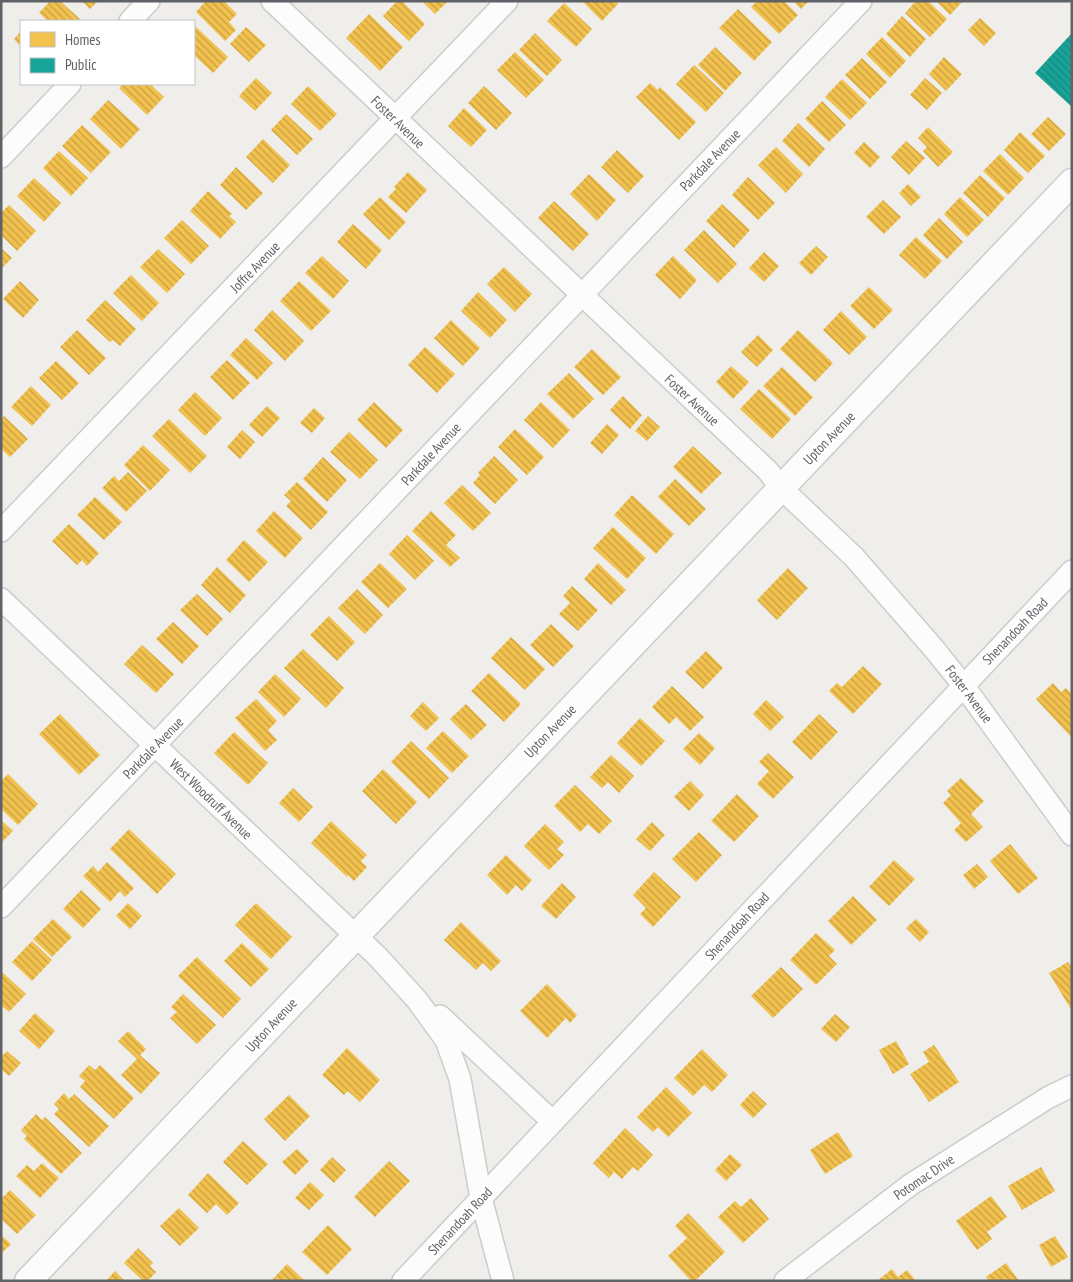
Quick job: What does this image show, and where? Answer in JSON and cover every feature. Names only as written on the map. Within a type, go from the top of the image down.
[{"type":"street","points":[[131,20],[149,1]]},
{"type":"street","name":"Foster Avenue","points":[[272,1],[581,296],[768,471],[781,488],[854,557],[963,685],[1072,835]]},
{"type":"street","name":"Joffre Avenue","points":[[1,531],[507,1]]},
{"type":"street","name":"Parkdale Avenue","points":[[1,908],[861,1]]},
{"type":"street","points":[[1,157],[69,85]]},
{"type":"street","name":"Upton Avenue","points":[[28,1281],[1072,182]]},
{"type":"street","name":"Shenandoah Road","points":[[403,1281],[1072,571]]},
{"type":"street","name":"West Woodruff Avenue","points":[[1,599],[553,1122]]},
{"type":"street","name":"West Woodruff Avenue","points":[[378,957],[417,1000],[446,1040],[460,1079],[481,1198],[503,1281]]},
{"type":"street","name":"Potomac Drive","points":[[785,1281],[910,1185],[1049,1097],[1072,1086]]},
{"type":"building: Homes","points":[[50,1],[60,1],[80,19],[47,20],[39,13]]},
{"type":"building: Homes","points":[[82,1],[98,1],[90,9]]},
{"type":"building: Homes","points":[[206,1],[224,1],[237,14],[229,22],[236,30],[225,41],[196,12]]},
{"type":"building: Homes","points":[[397,1],[402,1],[425,24],[409,41],[383,16]]},
{"type":"building: Homes","points":[[422,1],[448,1],[435,14]]},
{"type":"building: Homes","points":[[582,1],[616,1],[618,4],[602,21]]},
{"type":"building: Homes","points":[[757,1],[784,1],[798,15],[779,34],[751,7]]},
{"type":"building: Homes","points":[[793,1],[809,1],[801,9]]},
{"type":"building: Homes","points":[[916,1],[928,1],[947,19],[930,37],[905,13]]},
{"type":"building: Homes","points":[[936,1],[963,1],[950,15]]},
{"type":"building: Homes","points":[[564,3],[592,29],[576,47],[547,21]]},
{"type":"building: Homes","points":[[738,9],[772,42],[754,61],[719,28]]},
{"type":"building: Homes","points":[[369,14],[403,47],[380,71],[346,38]]},
{"type":"building: Homes","points":[[902,16],[926,39],[910,57],[886,34]]},
{"type":"building: Homes","points":[[980,18],[996,33],[984,46],[968,30]]},
{"type":"building: Homes","points":[[195,26],[228,57],[213,73],[195,56]]},
{"type":"building: Homes","points":[[246,27],[266,45],[249,62],[230,44]]},
{"type":"building: Homes","points":[[20,32],[20,46],[14,39]]},
{"type":"building: Homes","points":[[535,33],[562,60],[547,76],[519,50]]},
{"type":"building: Homes","points":[[882,37],[906,61],[890,78],[866,54]]},
{"type":"building: Homes","points":[[715,47],[742,73],[725,91],[698,65]]},
{"type":"building: Homes","points":[[515,52],[544,80],[526,98],[497,70]]},
{"type":"building: Homes","points":[[944,57],[962,74],[946,91],[929,74]]},
{"type":"building: Homes","points":[[862,58],[887,82],[870,99],[845,75]]},
{"type":"building: Homes","points":[[694,65],[724,93],[706,112],[676,84]]},
{"type":"building: Homes","points":[[256,78],[272,93],[255,111],[239,96]]},
{"type":"building: Homes","points":[[925,78],[942,93],[927,110],[910,95]]},
{"type":"building: Homes","points":[[842,79],[867,103],[850,120],[825,97]]},
{"type":"building: Homes","points":[[650,83],[658,90],[660,87],[696,122],[679,140],[636,97]]},
{"type":"building: Homes","points":[[122,85],[151,85],[164,97],[147,115],[119,88]]},
{"type":"building: Homes","points":[[308,86],[337,114],[320,131],[291,104]]},
{"type":"building: Homes","points":[[484,86],[512,113],[496,130],[468,103]]},
{"type":"building: Homes","points":[[108,100],[140,129],[121,149],[90,119]]},
{"type":"building: Homes","points":[[822,101],[846,125],[829,142],[805,119]]},
{"type":"building: Homes","points":[[464,108],[487,130],[471,147],[448,126]]},
{"type":"building: Homes","points":[[286,114],[313,139],[297,155],[271,130]]},
{"type":"building: Homes","points":[[1048,117],[1066,134],[1049,151],[1031,134]]},
{"type":"building: Homes","points":[[798,123],[825,149],[809,167],[782,141]]},
{"type":"building: Homes","points":[[82,125],[111,152],[91,173],[62,146]]},
{"type":"building: Homes","points":[[928,127],[953,152],[938,167],[923,151],[927,147],[918,138]]},
{"type":"building: Homes","points":[[1020,132],[1045,156],[1028,173],[1004,150]]},
{"type":"building: Homes","points":[[263,139],[290,165],[273,183],[246,157]]},
{"type":"building: Homes","points":[[906,141],[925,158],[909,175],[891,157]]},
{"type":"building: Homes","points":[[864,142],[880,157],[870,168],[854,153]]},
{"type":"building: Homes","points":[[776,147],[803,174],[786,193],[758,165]]},
{"type":"building: Homes","points":[[617,150],[644,176],[628,193],[601,167]]},
{"type":"building: Homes","points":[[59,151],[88,178],[71,196],[43,168]]},
{"type":"building: Homes","points":[[1000,154],[1024,178],[1008,195],[983,171]]},
{"type":"building: Homes","points":[[236,167],[263,193],[246,210],[220,185]]},
{"type":"building: Homes","points":[[408,172],[427,190],[406,213],[388,197],[396,189],[394,187]]},
{"type":"building: Homes","points":[[589,174],[616,200],[597,221],[570,194]]},
{"type":"building: Homes","points":[[980,175],[1005,198],[988,217],[963,193]]},
{"type":"building: Homes","points":[[748,177],[775,203],[758,220],[732,195]]},
{"type":"building: Homes","points":[[34,178],[61,203],[44,222],[17,196]]},
{"type":"building: Homes","points":[[908,184],[921,197],[911,206],[899,193]]},
{"type":"building: Homes","points":[[208,191],[232,214],[229,216],[236,222],[220,239],[190,211]]},
{"type":"building: Homes","points":[[380,197],[406,222],[389,240],[363,214]]},
{"type":"building: Homes","points":[[960,197],[984,220],[967,237],[944,214]]},
{"type":"building: Homes","points":[[883,200],[901,217],[884,234],[866,217]]},
{"type":"building: Homes","points":[[554,201],[589,234],[573,251],[538,218]]},
{"type":"building: Homes","points":[[722,204],[750,230],[734,248],[706,221]]},
{"type":"building: Homes","points":[[9,205],[36,231],[17,251],[1,235],[1,213]]},
{"type":"building: Homes","points":[[939,218],[963,242],[947,259],[923,235]]},
{"type":"building: Homes","points":[[182,220],[209,246],[191,264],[164,238]]},
{"type":"building: Homes","points":[[353,224],[382,250],[366,269],[337,242]]},
{"type":"building: Homes","points":[[704,230],[737,264],[718,283],[684,250]]},
{"type":"building: Homes","points":[[916,237],[942,261],[925,279],[899,255]]},
{"type":"building: Homes","points":[[816,246],[828,257],[811,275],[799,263]]},
{"type":"building: Homes","points":[[1,248],[12,258],[1,269]]},
{"type":"building: Homes","points":[[158,249],[185,274],[167,293],[140,267]]},
{"type":"building: Homes","points":[[764,252],[779,266],[764,282],[749,268]]},
{"type":"building: Homes","points":[[322,256],[349,281],[333,299],[305,273]]},
{"type":"building: Homes","points":[[673,256],[697,280],[680,299],[655,275]]},
{"type":"building: Homes","points":[[504,267],[532,294],[515,312],[487,284]]},
{"type":"building: Homes","points":[[131,275],[159,303],[142,321],[113,293]]},
{"type":"building: Homes","points":[[20,281],[39,300],[23,318],[3,299]]},
{"type":"building: Homes","points":[[299,281],[331,311],[311,331],[280,301]]},
{"type":"building: Homes","points":[[869,287],[893,310],[874,329],[850,306]]},
{"type":"building: Homes","points":[[478,292],[507,320],[490,338],[461,311]]},
{"type":"building: Homes","points":[[105,300],[136,329],[120,346],[113,340],[110,342],[86,320]]},
{"type":"building: Homes","points":[[272,310],[304,341],[285,361],[254,330]]},
{"type":"building: Homes","points":[[841,311],[867,337],[849,355],[823,330]]},
{"type":"building: Homes","points":[[451,320],[480,348],[463,366],[434,338]]},
{"type":"building: Homes","points":[[77,330],[106,358],[89,375],[60,347]]},
{"type":"building: Homes","points":[[798,330],[833,363],[815,382],[780,349]]},
{"type":"building: Homes","points":[[758,335],[773,350],[757,367],[741,352]]},
{"type":"building: Homes","points":[[246,338],[273,363],[257,380],[230,355]]},
{"type":"building: Homes","points":[[425,347],[455,374],[437,393],[408,365]]},
{"type":"building: Homes","points":[[592,349],[621,377],[603,395],[574,367]]},
{"type":"building: Homes","points":[[227,360],[250,383],[233,400],[210,377]]},
{"type":"building: Homes","points":[[56,361],[79,383],[62,400],[39,378]]},
{"type":"building: Homes","points":[[731,366],[749,382],[733,399],[716,382]]},
{"type":"building: Homes","points":[[782,367],[813,397],[795,416],[763,386]]},
{"type":"building: Homes","points":[[569,373],[594,399],[573,419],[547,394]]},
{"type":"building: Homes","points":[[31,386],[51,405],[32,426],[11,407]]},
{"type":"building: Homes","points":[[759,389],[791,419],[772,439],[740,409]]},
{"type":"building: Homes","points":[[195,392],[222,418],[205,436],[178,410]]},
{"type":"building: Homes","points":[[623,396],[642,415],[630,429],[610,410]]},
{"type":"building: Homes","points":[[374,402],[403,430],[386,448],[357,420]]},
{"type":"building: Homes","points":[[541,402],[570,430],[553,448],[524,420]]},
{"type":"building: Homes","points":[[267,406],[280,418],[262,437],[249,425]]},
{"type":"building: Homes","points":[[314,408],[325,418],[312,433],[300,423]]},
{"type":"building: Homes","points":[[4,416],[28,439],[10,457],[1,449],[1,419]]},
{"type":"building: Homes","points":[[648,416],[660,427],[647,441],[635,431]]},
{"type":"building: Homes","points":[[169,419],[207,456],[190,473],[152,436]]},
{"type":"building: Homes","points":[[607,424],[619,435],[602,454],[590,443]]},
{"type":"building: Homes","points":[[515,429],[544,457],[527,475],[498,447]]},
{"type":"building: Homes","points":[[242,430],[255,442],[240,459],[227,447]]},
{"type":"building: Homes","points":[[349,432],[378,460],[360,479],[330,452]]},
{"type":"building: Homes","points":[[143,445],[170,470],[150,491],[124,465]]},
{"type":"building: Homes","points":[[693,446],[722,473],[701,494],[673,467]]},
{"type":"building: Homes","points":[[494,456],[518,480],[495,504],[473,483],[480,475],[478,473]]},
{"type":"building: Homes","points":[[323,457],[347,480],[327,502],[303,479]]},
{"type":"building: Homes","points":[[128,472],[147,491],[126,512],[102,488],[114,476],[119,481]]},
{"type":"building: Homes","points":[[675,479],[706,509],[689,526],[658,497]]},
{"type":"building: Homes","points":[[297,482],[328,512],[311,530],[286,506],[291,501],[284,495]]},
{"type":"building: Homes","points":[[462,485],[491,513],[473,531],[444,503]]},
{"type":"building: Homes","points":[[632,495],[674,534],[656,554],[614,515]]},
{"type":"building: Homes","points":[[95,497],[122,522],[104,540],[77,515]]},
{"type":"building: Homes","points":[[274,511],[303,538],[285,558],[256,531]]},
{"type":"building: Homes","points":[[431,511],[456,535],[446,545],[460,558],[450,567],[412,531]]},
{"type":"building: Homes","points":[[69,524],[99,553],[87,566],[82,560],[77,565],[52,541]]},
{"type":"building: Homes","points":[[613,527],[646,558],[627,579],[593,548]]},
{"type":"building: Homes","points":[[407,535],[434,561],[415,580],[389,554]]},
{"type":"building: Homes","points":[[244,540],[268,562],[249,582],[226,560]]},
{"type":"building: Homes","points":[[380,563],[407,589],[388,608],[361,582]]},
{"type":"building: Homes","points":[[598,563],[626,590],[611,605],[584,579]]},
{"type":"building: Homes","points":[[217,567],[246,595],[230,613],[201,585]]},
{"type":"building: Homes","points":[[788,568],[808,588],[777,620],[757,600]]},
{"type":"building: Homes","points":[[572,586],[598,610],[578,631],[559,614],[570,603],[563,596]]},
{"type":"building: Homes","points":[[357,589],[383,615],[365,634],[338,608]]},
{"type":"building: Homes","points":[[197,594],[223,619],[207,636],[180,610]]},
{"type":"building: Homes","points":[[329,616],[355,642],[337,661],[310,635]]},
{"type":"building: Homes","points":[[173,622],[199,646],[182,664],[156,639]]},
{"type":"building: Homes","points":[[551,624],[574,646],[553,667],[530,645]]},
{"type":"building: Homes","points":[[511,637],[545,669],[525,690],[491,658]]},
{"type":"building: Homes","points":[[142,645],[174,674],[156,693],[124,664]]},
{"type":"building: Homes","points":[[303,649],[344,688],[326,708],[284,668]]},
{"type":"building: Homes","points":[[706,651],[723,668],[703,689],[685,672]]},
{"type":"building: Homes","points":[[863,666],[882,684],[853,714],[829,691],[837,683],[842,687]]},
{"type":"building: Homes","points":[[489,673],[521,704],[504,722],[471,691]]},
{"type":"building: Homes","points":[[275,674],[301,699],[284,717],[258,692]]},
{"type":"building: Homes","points":[[1053,683],[1061,692],[1066,688],[1072,694],[1072,738],[1036,699]]},
{"type":"building: Homes","points":[[672,686],[704,717],[690,731],[676,717],[669,724],[652,707]]},
{"type":"building: Homes","points":[[256,699],[277,721],[268,730],[277,740],[265,751],[235,718]]},
{"type":"building: Homes","points":[[766,700],[784,717],[770,731],[753,714]]},
{"type":"building: Homes","points":[[423,702],[439,718],[426,731],[410,716]]},
{"type":"building: Homes","points":[[466,704],[487,725],[471,740],[450,719]]},
{"type":"building: Homes","points":[[60,714],[100,755],[79,775],[39,734]]},
{"type":"building: Homes","points":[[819,714],[838,732],[811,760],[792,742]]},
{"type":"building: Homes","points":[[640,718],[665,741],[641,766],[617,743]]},
{"type":"building: Homes","points":[[443,731],[469,756],[452,773],[426,748]]},
{"type":"building: Homes","points":[[234,732],[268,763],[248,785],[214,753]]},
{"type":"building: Homes","points":[[699,733],[715,748],[700,765],[683,749]]},
{"type":"building: Homes","points":[[411,741],[449,778],[429,799],[391,762]]},
{"type":"building: Homes","points":[[768,753],[794,777],[773,799],[757,784],[769,771],[759,762]]},
{"type":"building: Homes","points":[[611,755],[634,776],[619,793],[608,782],[602,788],[590,777]]},
{"type":"building: Homes","points":[[383,769],[417,802],[396,824],[362,791]]},
{"type":"building: Homes","points":[[8,774],[38,804],[18,825],[1,809],[1,781]]},
{"type":"building: Homes","points":[[961,778],[984,801],[971,814],[983,827],[966,842],[954,830],[961,823],[943,803],[951,795],[947,791]]},
{"type":"building: Homes","points":[[690,781],[704,795],[689,811],[674,797]]},
{"type":"building: Homes","points":[[575,785],[612,821],[599,834],[588,824],[580,832],[554,806]]},
{"type":"building: Homes","points":[[293,788],[313,807],[299,822],[279,803]]},
{"type":"building: Homes","points":[[737,794],[759,816],[734,842],[711,821]]},
{"type":"building: Homes","points":[[1,820],[13,831],[1,843]]},
{"type":"building: Homes","points":[[331,821],[367,855],[361,861],[367,867],[354,881],[348,875],[347,877],[311,843]]},
{"type":"building: Homes","points":[[652,822],[665,835],[650,851],[636,839]]},
{"type":"building: Homes","points":[[545,824],[564,842],[557,849],[564,855],[549,870],[524,846]]},
{"type":"building: Homes","points":[[129,829],[176,874],[157,894],[110,849]]},
{"type":"building: Homes","points":[[699,832],[722,855],[696,882],[672,859]]},
{"type":"building: Homes","points":[[1010,844],[1038,878],[1018,894],[990,861]]},
{"type":"building: Homes","points":[[506,855],[532,880],[522,891],[516,885],[507,895],[487,875]]},
{"type":"building: Homes","points":[[894,860],[915,879],[889,906],[869,887]]},
{"type":"building: Homes","points":[[107,862],[134,888],[125,897],[120,891],[110,902],[83,876],[93,866],[98,872]]},
{"type":"building: Homes","points":[[977,864],[988,877],[974,889],[963,875]]},
{"type":"building: Homes","points":[[654,872],[681,897],[653,927],[640,914],[646,908],[633,895]]},
{"type":"building: Homes","points":[[562,883],[576,897],[556,919],[541,906]]},
{"type":"building: Homes","points":[[81,890],[101,909],[83,928],[63,909]]},
{"type":"building: Homes","points":[[853,896],[877,920],[851,945],[828,921]]},
{"type":"building: Homes","points":[[128,903],[142,916],[130,929],[116,916]]},
{"type":"building: Homes","points":[[256,903],[292,937],[271,959],[235,925]]},
{"type":"building: Homes","points":[[53,919],[72,937],[52,957],[33,939]]},
{"type":"building: Homes","points":[[916,919],[929,932],[920,942],[906,928]]},
{"type":"building: Homes","points":[[461,922],[501,961],[491,971],[483,963],[476,970],[444,940]]},
{"type":"building: Homes","points":[[816,933],[835,950],[829,956],[837,964],[816,985],[790,960]]},
{"type":"building: Homes","points":[[32,941],[52,960],[32,981],[12,962]]},
{"type":"building: Homes","points":[[242,943],[269,969],[251,987],[224,961]]},
{"type":"building: Homes","points":[[197,957],[241,999],[223,1018],[178,976]]},
{"type":"building: Homes","points":[[1068,962],[1072,968],[1072,1011],[1049,973]]},
{"type":"building: Homes","points":[[781,967],[803,989],[773,1018],[751,996]]},
{"type":"building: Homes","points":[[1,971],[26,994],[9,1012],[1,1005]]},
{"type":"building: Homes","points":[[547,984],[577,1015],[570,1023],[566,1018],[547,1038],[520,1011]]},
{"type":"building: Homes","points":[[183,994],[216,1025],[197,1044],[170,1018],[177,1012],[171,1007]]},
{"type":"building: Homes","points":[[35,1013],[55,1031],[39,1049],[19,1031]]},
{"type":"building: Homes","points":[[835,1014],[850,1027],[836,1042],[821,1029]]},
{"type":"building: Homes","points":[[128,1031],[146,1049],[140,1055],[160,1073],[141,1094],[121,1075],[137,1059],[118,1041]]},
{"type":"building: Homes","points":[[896,1041],[909,1064],[893,1074],[879,1050]]},
{"type":"building: Homes","points":[[934,1045],[959,1082],[929,1102],[910,1074],[929,1062],[923,1052]]},
{"type":"building: Homes","points":[[347,1048],[380,1080],[360,1102],[348,1091],[344,1095],[322,1075]]},
{"type":"building: Homes","points":[[702,1049],[728,1075],[712,1092],[704,1085],[693,1096],[674,1078]]},
{"type":"building: Homes","points":[[7,1051],[21,1063],[9,1076],[1,1069],[1,1057]]},
{"type":"building: Homes","points":[[89,1065],[95,1070],[100,1065],[134,1098],[114,1119],[80,1087],[85,1081],[79,1076]]},
{"type":"building: Homes","points":[[666,1087],[692,1113],[668,1137],[658,1127],[653,1132],[637,1117]]},
{"type":"building: Homes","points":[[753,1091],[767,1104],[753,1118],[740,1105]]},
{"type":"building: Homes","points":[[64,1093],[69,1099],[74,1094],[109,1126],[89,1147],[54,1114],[59,1109],[54,1104]]},
{"type":"building: Homes","points":[[289,1095],[310,1116],[285,1141],[264,1119]]},
{"type":"building: Homes","points":[[36,1114],[42,1120],[45,1117],[82,1153],[61,1174],[24,1139],[27,1136],[21,1130]]},
{"type":"building: Homes","points":[[625,1128],[653,1155],[638,1171],[633,1167],[622,1179],[614,1172],[609,1178],[593,1163]]},
{"type":"building: Homes","points":[[838,1132],[853,1156],[825,1174],[810,1150]]},
{"type":"building: Homes","points":[[243,1141],[268,1164],[247,1185],[223,1162]]},
{"type":"building: Homes","points":[[297,1149],[309,1161],[295,1175],[282,1162]]},
{"type":"building: Homes","points":[[730,1154],[742,1165],[726,1181],[715,1170]]},
{"type":"building: Homes","points":[[332,1157],[346,1170],[334,1183],[320,1170]]},
{"type":"building: Homes","points":[[389,1161],[410,1181],[375,1217],[354,1197]]},
{"type":"building: Homes","points":[[42,1163],[59,1178],[40,1198],[16,1176],[27,1165],[34,1171]]},
{"type":"building: Homes","points":[[1041,1167],[1055,1191],[1022,1210],[1008,1186]]},
{"type":"building: Homes","points":[[208,1173],[239,1203],[227,1215],[216,1204],[207,1213],[188,1195]]},
{"type":"building: Homes","points":[[310,1182],[324,1195],[309,1210],[295,1198]]},
{"type":"building: Homes","points":[[10,1190],[36,1215],[17,1234],[1,1219],[1,1199]]},
{"type":"building: Homes","points":[[991,1196],[1007,1217],[987,1232],[992,1239],[977,1250],[956,1221]]},
{"type":"building: Homes","points":[[751,1198],[769,1219],[743,1243],[718,1217],[735,1201],[741,1207]]},
{"type":"building: Homes","points":[[179,1208],[199,1228],[180,1246],[160,1226]]},
{"type":"building: Homes","points":[[688,1213],[725,1252],[695,1281],[691,1281],[668,1256],[687,1238],[675,1226]]},
{"type":"building: Homes","points":[[328,1225],[352,1249],[327,1275],[302,1252]]},
{"type":"building: Homes","points":[[1,1235],[11,1244],[1,1254]]},
{"type":"building: Homes","points":[[1055,1236],[1068,1257],[1051,1267],[1039,1245]]},
{"type":"building: Homes","points":[[138,1248],[153,1263],[150,1266],[156,1272],[148,1281],[143,1281],[124,1263]]},
{"type":"building: Homes","points":[[1006,1263],[1019,1281],[989,1281],[986,1277]]},
{"type":"building: Homes","points":[[287,1264],[305,1281],[271,1281]]},
{"type":"building: Homes","points":[[892,1269],[898,1277],[907,1270],[916,1281],[877,1281]]},
{"type":"building: Homes","points":[[115,1271],[125,1281],[106,1281]]},
{"type":"building: Public","points":[[1072,33],[1072,107],[1035,73]]}]
